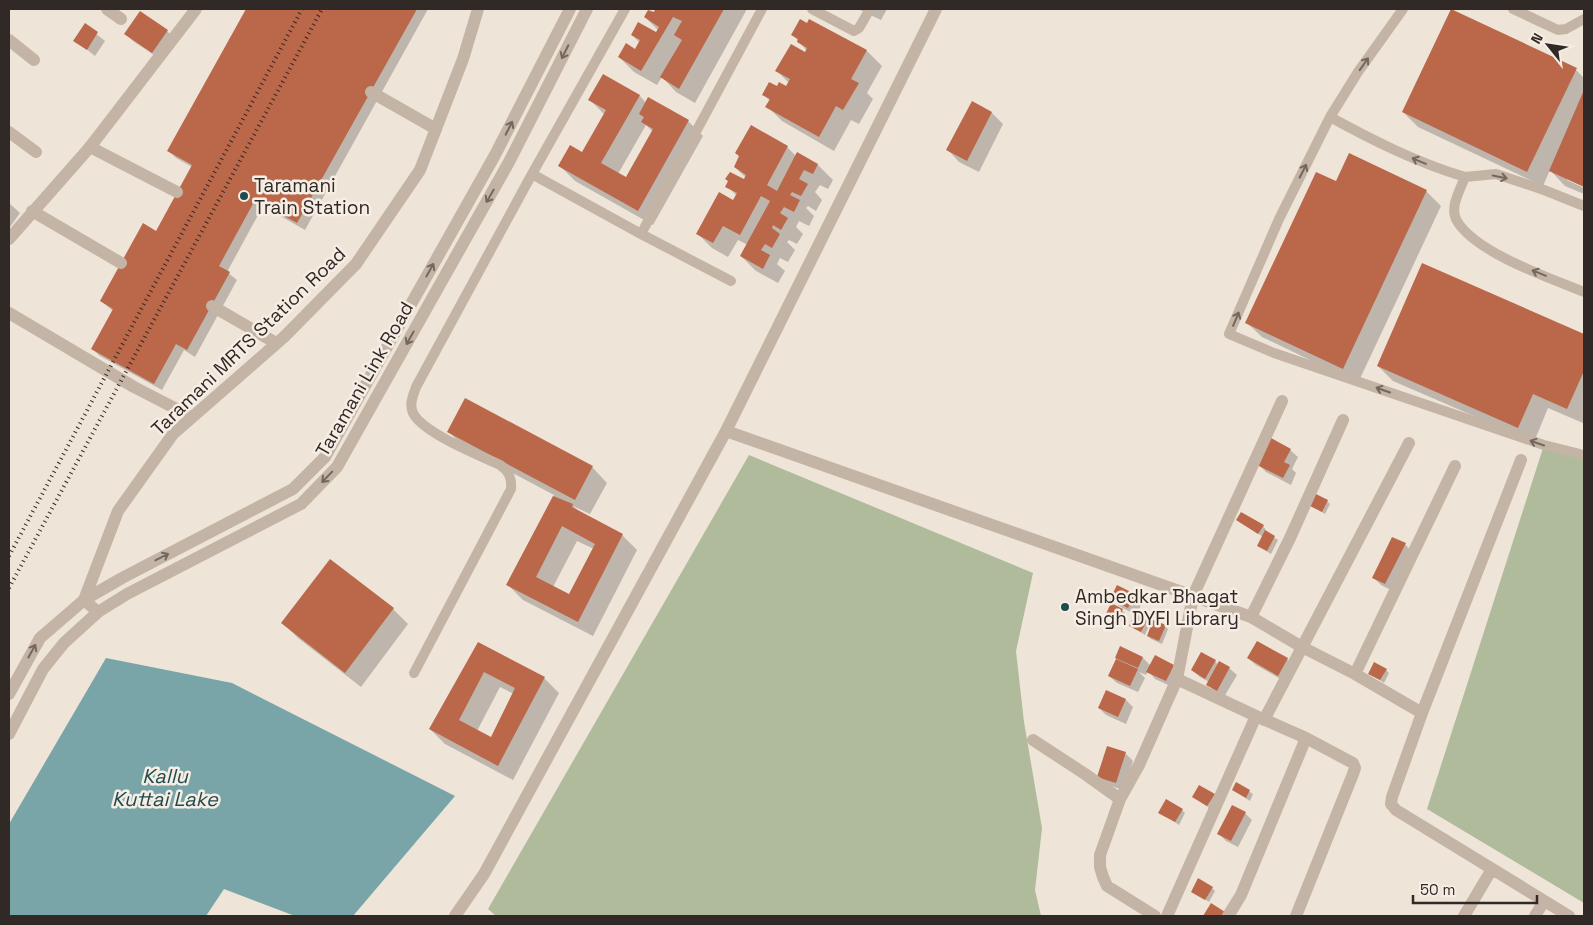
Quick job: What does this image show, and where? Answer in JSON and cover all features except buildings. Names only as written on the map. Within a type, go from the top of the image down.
[{"type":"street","points":[[108,9],[121,19]]},
{"type":"street","points":[[9,239],[90,147],[196,9]]},
{"type":"street","name":"Taramani MRTS Station Road","points":[[84,600],[118,510],[173,434],[276,344],[356,264],[420,170],[464,59],[478,9]]},
{"type":"street","name":"Taramani Link Road","points":[[9,694],[40,638],[84,600],[122,578],[293,489],[325,457],[495,156],[570,9]]},
{"type":"street","name":"Taramani Link Road","points":[[9,734],[43,669],[64,643],[98,612],[127,594],[301,504],[337,467],[509,163],[587,9]]},
{"type":"street","points":[[455,916],[484,874],[726,431],[936,9]]},
{"type":"street","points":[[9,40],[34,60]]},
{"type":"street","points":[[371,92],[436,129]]},
{"type":"street","points":[[9,132],[36,152]]},
{"type":"street","points":[[90,147],[177,192]]},
{"type":"street","points":[[32,211],[121,263]]},
{"type":"street","points":[[212,306],[276,344]]},
{"type":"street","points":[[9,313],[134,387],[192,417]]},
{"type":"street","points":[[1155,916],[1108,886],[1103,878],[1100,867],[1100,855],[1120,799],[1139,765],[1177,679],[1193,596],[1282,401]]},
{"type":"street","points":[[1251,617],[1290,538],[1343,420]]},
{"type":"street","points":[[726,431],[1251,617],[1422,713]]},
{"type":"street","points":[[1166,916],[1260,718],[1302,647],[1409,444]]},
{"type":"street","points":[[1521,460],[1422,713],[1391,804],[1396,810],[1569,916]]},
{"type":"street","points":[[1355,674],[1455,466]]},
{"type":"street","points":[[84,600],[98,612]]},
{"type":"street","points":[[1177,679],[1306,738],[1347,758],[1353,763],[1354,768],[1296,916]]},
{"type":"street","points":[[1228,916],[1241,895],[1306,738]]},
{"type":"street","points":[[1033,740],[1120,799]]},
{"type":"street","points":[[1464,916],[1492,869]]},
{"type":"street","points":[[1535,916],[1544,901]]},
{"type":"lane","points":[[414,673],[512,489],[512,480],[500,465],[431,432],[419,422],[412,412],[411,403],[416,387],[532,174],[625,9]]},
{"type":"lane","points":[[641,234],[762,9]]},
{"type":"lane","points":[[812,9],[854,31],[859,28],[870,9]]},
{"type":"lane","points":[[1403,9],[1358,72],[1330,118],[1279,219],[1230,334],[1274,353],[1544,445],[1584,455]]},
{"type":"lane","points":[[1513,9],[1558,30],[1566,29],[1584,19]]},
{"type":"lane","points":[[1330,118],[1381,144],[1442,170],[1465,177],[1496,174],[1584,206]]},
{"type":"lane","points":[[532,174],[731,281]]},
{"type":"lane","points":[[1465,177],[1454,202],[1456,220],[1472,237],[1503,258],[1584,292]]},
{"type":"green space","points":[[1544,445],[1584,455],[1584,903],[1427,809]]},
{"type":"green space","points":[[749,455],[1033,573],[1016,651],[1024,722],[1042,828],[1035,890],[1041,916],[496,916],[488,909]]},
{"type":"water","name":"Kallu Kuttai Lake","points":[[106,658],[232,683],[455,796],[353,916],[295,916],[224,889],[206,916],[9,916],[9,824]]},
{"type":"railway","points":[[9,556],[302,9]]},
{"type":"railway","points":[[9,588],[322,9]]},
{"type":"place","name":"Taramani Train Station","points":[[244,196]]},
{"type":"place","name":"Ambedkar Bhagat Singh DYFI Library","points":[[1065,607]]}]
